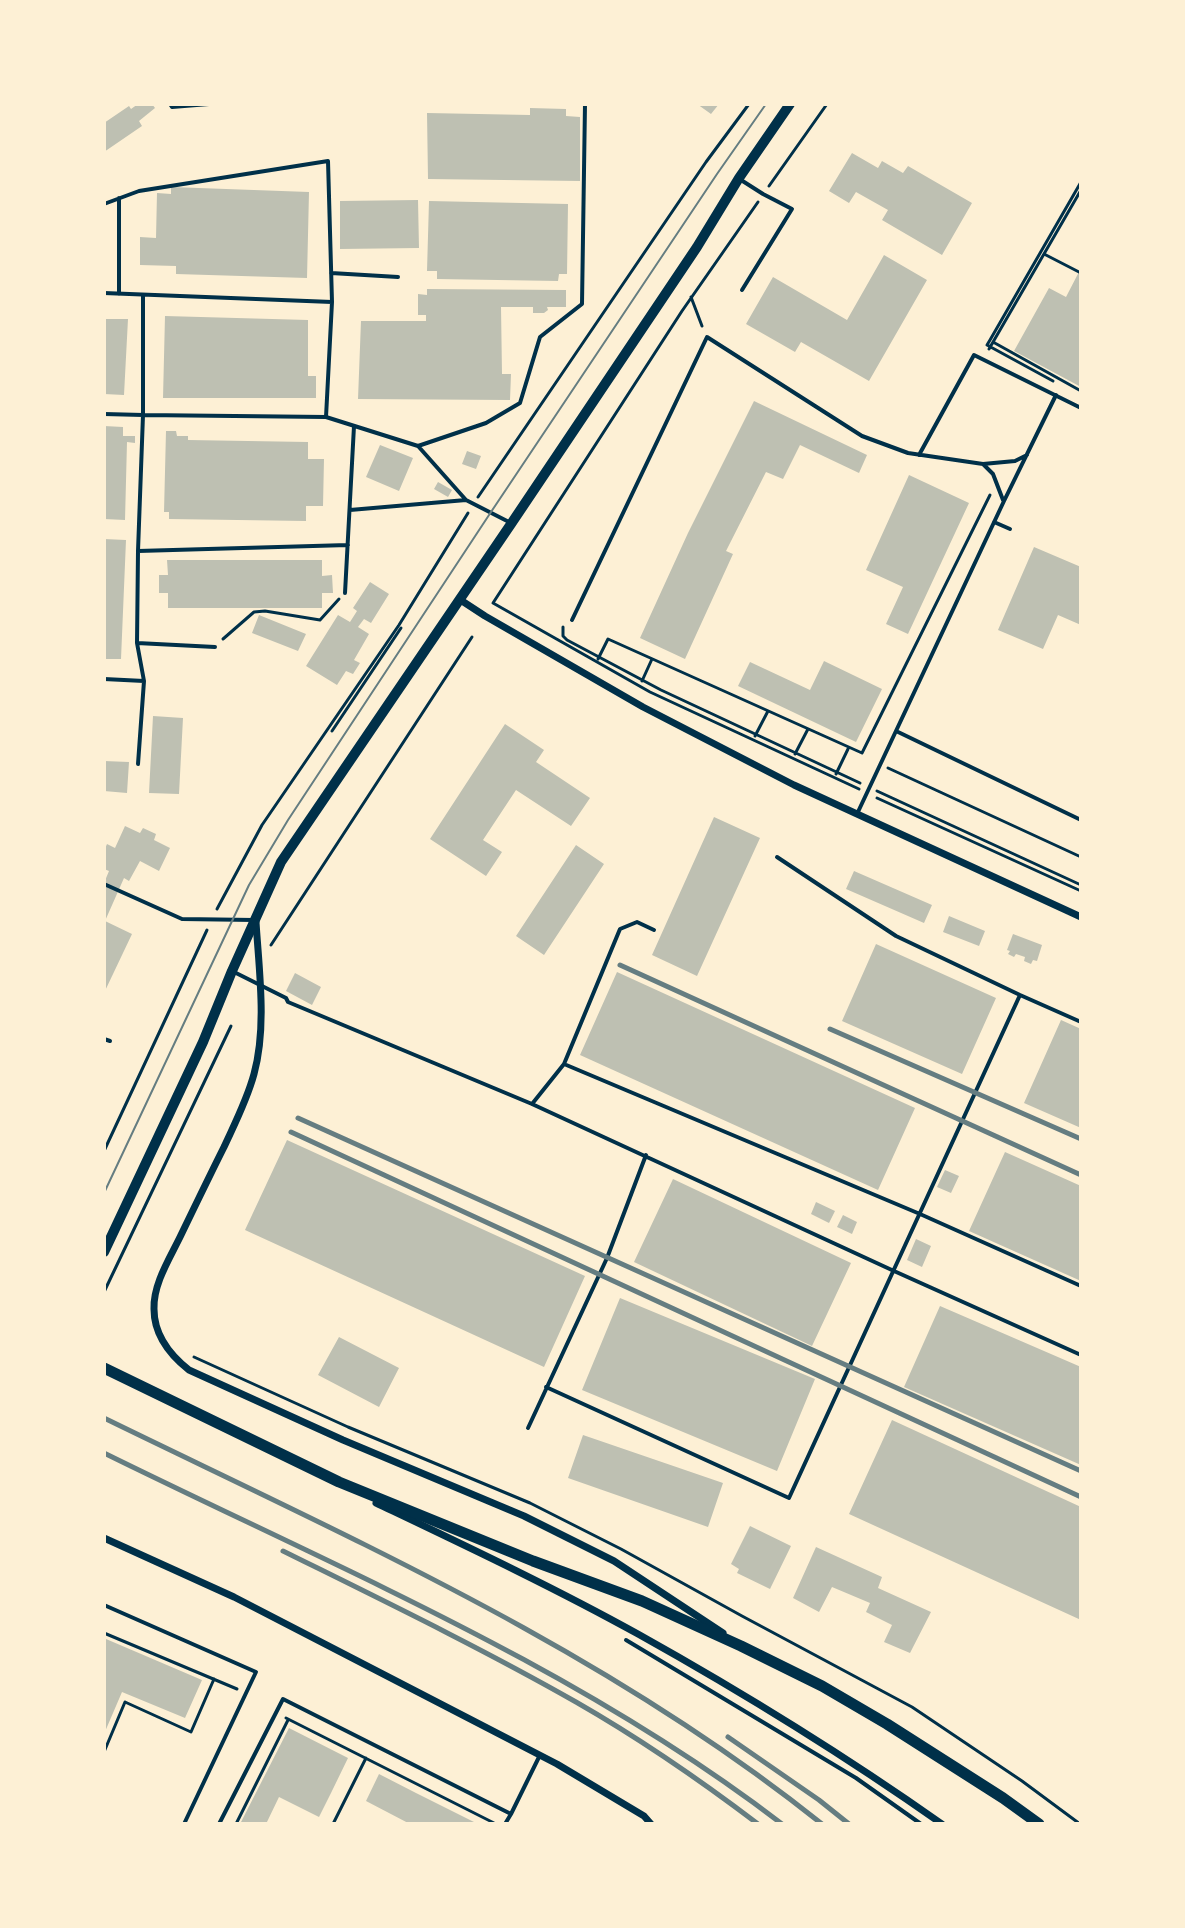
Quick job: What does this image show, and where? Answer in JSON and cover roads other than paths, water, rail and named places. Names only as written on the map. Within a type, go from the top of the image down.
[{"type":"main road","points":[[104,1252],[203,1042],[281,862],[511,524],[790,104]]},
{"type":"main road","points":[[104,1370],[339,1482],[533,1561],[642,1601],[741,1646],[822,1686],[887,1724],[1039,1824]]},
{"type":"street","points":[[459,599],[643,707],[794,785],[1081,917]]},
{"type":"street","points":[[255,920],[260,984],[259,1054],[244,1104],[174,1249],[155,1296],[153,1311],[157,1329],[174,1358],[189,1370],[343,1440],[524,1516],[614,1561],[741,1646]]},
{"type":"street","points":[[104,1370],[470,1548],[635,1633],[758,1703],[866,1771],[942,1824]]},
{"type":"street","points":[[104,1538],[234,1597],[540,1755],[644,1816],[651,1824]]},
{"type":"lane","points":[[170,104],[172,107],[209,104]]},
{"type":"lane","points":[[418,446],[486,423],[520,403],[540,337],[582,304],[585,104]]},
{"type":"lane","points":[[104,204],[139,191],[328,161],[332,302],[326,417]]},
{"type":"lane","points":[[739,178],[792,209],[742,290]]},
{"type":"lane","points":[[119,198],[119,294]]},
{"type":"lane","points":[[331,273],[398,277]]},
{"type":"lane","points":[[104,293],[332,302]]},
{"type":"lane","points":[[138,764],[144,681],[137,643],[143,295]]},
{"type":"lane","points":[[572,620],[707,337],[862,436],[908,453],[983,464],[1015,461],[1027,455]]},
{"type":"lane","points":[[919,455],[974,355],[1081,408]]},
{"type":"lane","points":[[857,814],[1056,395]]},
{"type":"lane","points":[[104,414],[326,417],[418,446],[466,500],[511,524]]},
{"type":"lane","points":[[345,593],[354,426]]},
{"type":"lane","points":[[983,464],[993,474],[1004,501]]},
{"type":"lane","points":[[350,510],[466,500]]},
{"type":"lane","points":[[994,522],[1010,529]]},
{"type":"lane","points":[[138,551],[348,545]]},
{"type":"lane","points":[[137,643],[215,647]]},
{"type":"lane","points":[[104,679],[144,681]]},
{"type":"lane","points":[[896,731],[1081,820]]},
{"type":"lane","points":[[777,857],[896,936],[1081,1022]]},
{"type":"lane","points":[[104,884],[182,919],[255,920]]},
{"type":"lane","points":[[532,1104],[564,1064],[620,929],[637,922],[654,930]]},
{"type":"lane","points":[[232,971],[286,998],[288,1002],[532,1104],[1081,1355]]},
{"type":"lane","points":[[546,1387],[789,1498],[1020,995]]},
{"type":"lane","points":[[564,1064],[920,1214],[1081,1286]]},
{"type":"lane","points":[[528,1428],[607,1258],[646,1155]]},
{"type":"lane","points":[[104,1605],[256,1672],[184,1824]]},
{"type":"lane","points":[[626,1640],[844,1770],[921,1824]]},
{"type":"lane","points":[[219,1824],[283,1699],[511,1814]]},
{"type":"lane","points":[[505,1824],[540,1755]]},
{"type":"tram line","points":[[104,1193],[249,885],[288,820],[766,104]]},
{"type":"railway","points":[[620,965],[1081,1175]]},
{"type":"railway","points":[[830,1029],[1081,1139]]},
{"type":"railway","points":[[298,1118],[1081,1471]]},
{"type":"railway","points":[[291,1132],[1081,1497]]},
{"type":"railway","points":[[104,1418],[383,1554],[565,1651],[653,1704],[739,1762],[822,1824]]},
{"type":"railway","points":[[104,1453],[366,1579],[538,1667],[622,1715],[703,1767],[782,1824]]},
{"type":"railway","points":[[283,1551],[468,1643],[576,1702],[669,1760],[758,1824]]},
{"type":"railway","points":[[728,1737],[849,1824]]}]
